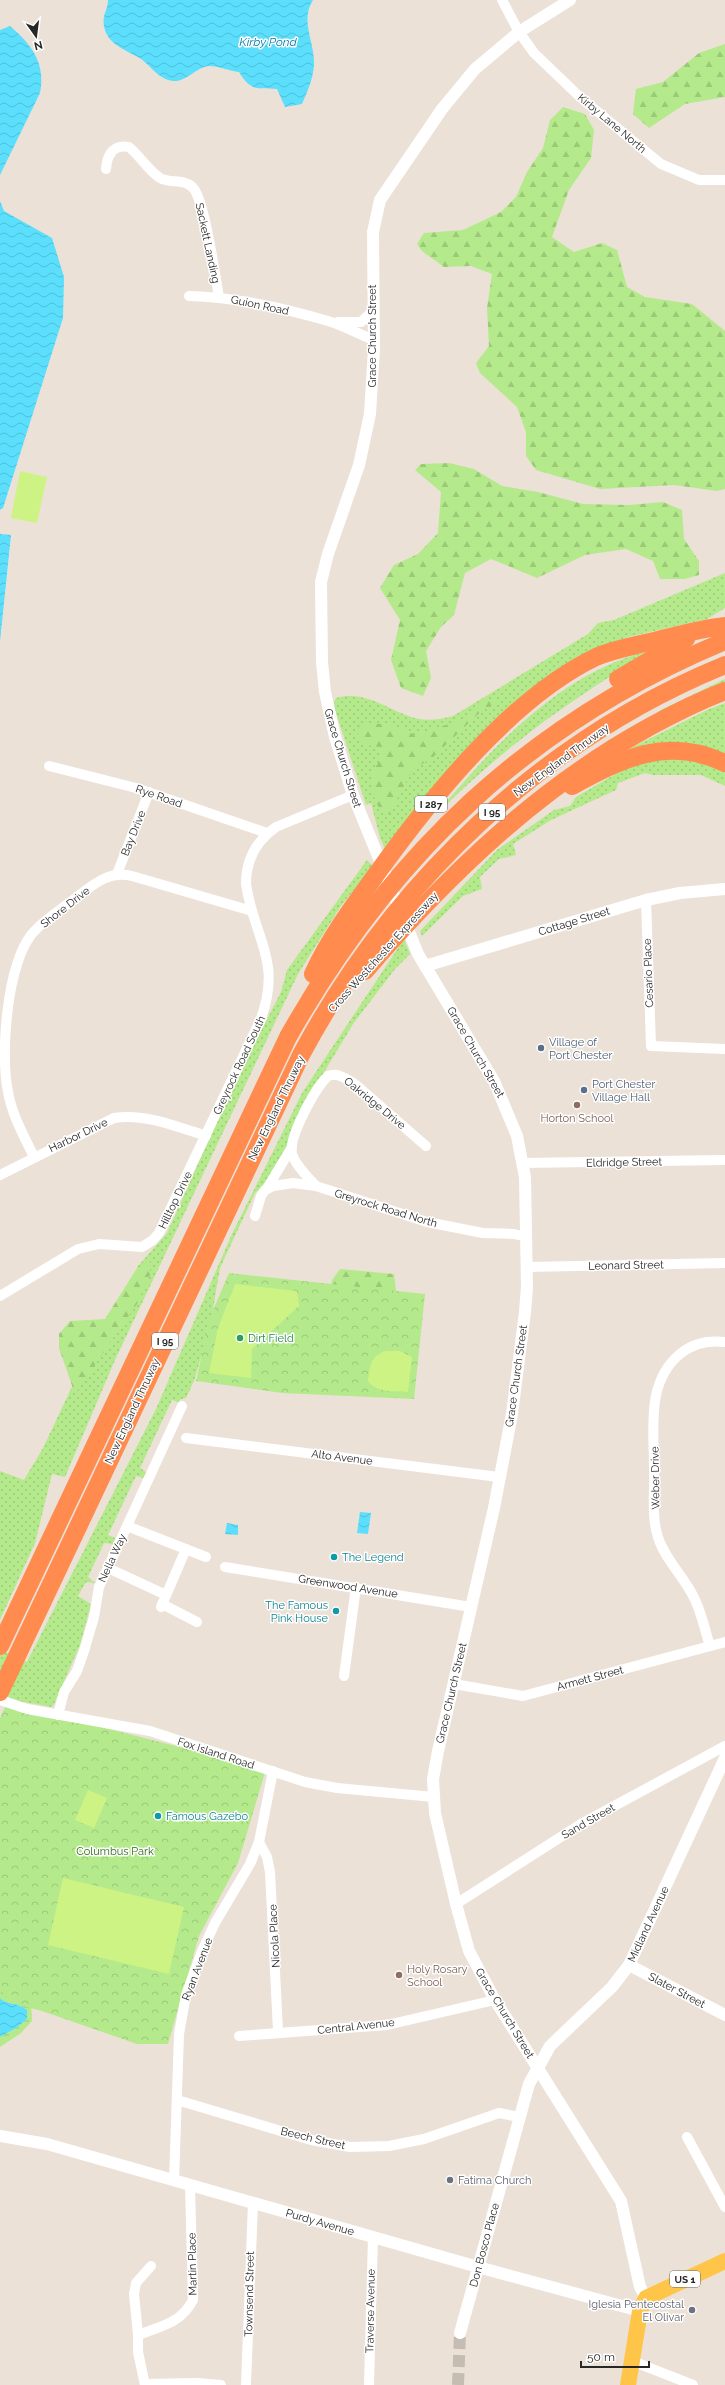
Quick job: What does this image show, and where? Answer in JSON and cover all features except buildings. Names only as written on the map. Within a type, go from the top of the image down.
[{"type":"highway","points":[[535,747],[586,700],[606,686],[725,617]]},
{"type":"highway","name":"I 287","points":[[288,1037],[319,962],[343,920],[413,826],[486,742],[528,702],[577,668],[605,653],[705,628],[725,626]]},
{"type":"highway","name":"New England Thruway","points":[[0,1646],[288,1037],[328,968],[370,909],[459,811],[503,772],[535,747],[623,689],[686,657],[725,641]]},
{"type":"highway","name":"New England Thruway","points":[[0,1692],[286,1086],[317,1025],[390,918],[442,860],[486,818],[550,766],[610,724],[660,696],[725,665]]},
{"type":"highway","name":"Cross Westchester Expressway","points":[[317,1025],[413,916],[517,817],[568,776],[617,745],[694,704],[725,691]]},
{"type":"highway","points":[[517,817],[605,768],[638,755],[678,750],[702,754],[725,762]]},
{"type":"main road","name":"US 1","points":[[643,2304],[659,2290],[725,2261]]},
{"type":"main road","points":[[628,2385],[643,2304]]},
{"type":"street","name":"Kirby Lane North","points":[[502,0],[519,32],[534,53],[581,98],[661,164],[699,180],[725,180]]},
{"type":"street","name":"Grace Church Street","points":[[570,0],[519,32],[475,69],[453,95],[380,200],[372,232],[374,340],[373,388],[364,447],[321,582],[322,662],[324,692],[335,737],[353,795],[370,841],[418,954],[494,1081],[517,1136],[523,1163],[527,1237],[526,1312],[517,1381],[499,1476],[433,1779],[435,1813],[456,1904],[470,1951],[495,2000],[621,2201],[643,2304]]},
{"type":"street","name":"Sackett Landing","points":[[106,170],[106,161],[112,150],[123,146],[133,151],[159,177],[184,182],[194,189],[205,226],[219,297]]},
{"type":"street","name":"Guion Road","points":[[189,296],[219,297],[330,322],[352,324],[361,322],[373,311]]},
{"type":"street","name":"Guion Road","points":[[330,322],[374,340]]},
{"type":"street","name":"Rye Road","points":[[48,766],[149,792],[267,833]]},
{"type":"street","name":"Bay Drive","points":[[116,874],[149,792]]},
{"type":"street","name":"Greyrock Road South","points":[[206,1136],[260,1021],[267,1002],[270,980],[269,961],[247,895],[246,872],[253,851],[267,833],[295,818],[353,795]]},
{"type":"street","points":[[116,874],[132,876],[252,911]]},
{"type":"street","name":"Shore Drive","points":[[34,1157],[12,1110],[6,1081],[7,1024],[16,974],[26,944],[38,927],[95,884],[109,876],[116,874]]},
{"type":"street","name":"Cottage Street","points":[[425,966],[646,900],[680,893],[725,889]]},
{"type":"street","name":"Cesario Place","points":[[646,900],[651,1046],[725,1049]]},
{"type":"street","name":"Oakridge Drive","points":[[255,1216],[261,1196],[292,1147],[294,1136],[302,1118],[324,1079],[333,1074],[355,1084],[426,1146]]},
{"type":"street","name":"Harbor Drive","points":[[0,1175],[106,1121],[125,1116],[168,1124],[206,1136]]},
{"type":"street","name":"Hilltop Drive","points":[[0,1296],[78,1249],[89,1245],[134,1248],[148,1244],[164,1226],[206,1136]]},
{"type":"street","points":[[292,1147],[296,1163],[316,1186]]},
{"type":"street","name":"Eldridge Street","points":[[523,1163],[725,1160]]},
{"type":"street","name":"Greyrock Road North","points":[[265,1190],[272,1186],[293,1183],[316,1186],[427,1222],[483,1233],[514,1234],[527,1237]]},
{"type":"street","name":"Leonard Street","points":[[527,1267],[725,1263]]},
{"type":"street","name":"Weber Drive","points":[[710,1646],[692,1592],[658,1538],[655,1515],[654,1410],[659,1382],[666,1368],[677,1356],[684,1350],[705,1341],[725,1342]]},
{"type":"street","name":"Nella Way","points":[[58,1715],[64,1692],[77,1671],[84,1651],[94,1616],[99,1587],[182,1406]]},
{"type":"street","name":"Alto Avenue","points":[[186,1438],[499,1476]]},
{"type":"street","points":[[127,1526],[206,1557]]},
{"type":"street","points":[[163,1602],[186,1549]]},
{"type":"street","name":"Greenwood Avenue","points":[[225,1567],[356,1587],[470,1607]]},
{"type":"street","points":[[108,1568],[198,1622]]},
{"type":"street","points":[[344,1676],[356,1587]]},
{"type":"street","name":"Armett Street","points":[[454,1684],[523,1696],[725,1642]]},
{"type":"street","name":"Fox Island Road","points":[[0,1700],[27,1709],[150,1731],[305,1782],[337,1788],[434,1797]]},
{"type":"street","name":"Sand Street","points":[[456,1904],[581,1824],[725,1746]]},
{"type":"street","name":"Midland Avenue","points":[[537,2066],[550,2046],[607,1992],[629,1965],[725,1758]]},
{"type":"street","name":"Ryan Avenue","points":[[174,2181],[179,2034],[186,1995],[199,1959],[215,1923],[250,1864],[259,1842],[273,1771]]},
{"type":"street","name":"Nicola Place","points":[[259,1842],[267,1857],[270,1872],[278,2031]]},
{"type":"street","name":"Slater Street","points":[[629,1965],[725,2015]]},
{"type":"street","name":"Central Avenue","points":[[239,2036],[278,2031],[387,2024],[495,2000]]},
{"type":"street","name":"Don Bosco Place","points":[[460,2333],[519,2117],[529,2084],[537,2066]]},
{"type":"street","name":"Beech Street","points":[[177,2100],[311,2140],[350,2147],[389,2146],[424,2139],[499,2113],[519,2117]]},
{"type":"street","name":"Purdy Avenue","points":[[0,2136],[47,2144],[478,2267],[643,2304]]},
{"type":"street","points":[[687,2137],[725,2207]]},
{"type":"street","name":"Martin Place","points":[[138,2335],[172,2322],[186,2312],[193,2300],[190,2185]]},
{"type":"street","name":"Townsend Street","points":[[246,2385],[253,2203]]},
{"type":"street","name":"Traverse Avenue","points":[[369,2385],[373,2237]]},
{"type":"street","points":[[151,2266],[136,2283],[134,2294],[138,2352],[145,2385],[197,2383],[221,2385]]},
{"type":"street","points":[[632,2361],[693,2385]]},
{"type":"green space","points":[[725,44],[725,97],[685,104],[649,128],[633,114],[636,89],[663,82],[699,53]]},
{"type":"green space","points":[[563,107],[585,114],[594,130],[591,158],[569,190],[552,237],[574,252],[602,243],[617,250],[627,287],[645,297],[692,304],[725,331],[725,489],[717,491],[674,485],[600,489],[536,470],[526,456],[526,432],[517,407],[480,373],[476,363],[489,346],[487,308],[492,274],[471,266],[444,267],[422,251],[417,244],[424,233],[463,230],[501,212],[516,197],[527,172],[543,148],[550,120]]},
{"type":"green space","points":[[449,463],[474,469],[502,486],[538,492],[583,504],[629,505],[663,502],[682,510],[684,539],[699,561],[699,575],[685,579],[660,579],[653,561],[626,549],[585,555],[537,578],[491,559],[465,573],[454,615],[441,627],[426,651],[431,678],[423,696],[401,688],[391,660],[400,620],[380,588],[394,565],[418,554],[438,533],[441,492],[415,470],[421,464]]},
{"type":"green space","points":[[20,471],[47,477],[37,523],[11,518]]},
{"type":"green space","points":[[725,573],[725,608],[707,619],[628,637],[574,660],[385,849],[380,838],[371,803],[366,805],[335,710],[334,703],[336,698],[348,696],[369,699],[408,716],[419,719],[427,720],[453,716],[588,634],[598,623],[614,620]]},
{"type":"green space","points":[[656,649],[571,702],[517,742],[442,809],[441,808],[486,757],[536,710],[564,690],[593,673],[623,659]]},
{"type":"green space","points":[[725,679],[725,686],[659,714],[657,712]]},
{"type":"green space","points":[[488,699],[496,699],[496,702],[477,715],[431,759],[413,769],[389,814],[384,815],[376,802],[372,788],[375,767],[380,761],[381,747],[365,745],[358,738],[357,729],[361,725],[383,724],[401,728],[415,735],[461,720]]},
{"type":"green space","points":[[725,703],[725,758],[631,752],[629,749],[707,710]]},
{"type":"green space","points":[[681,759],[709,764],[725,772],[725,786],[701,775],[653,775],[645,773],[618,783],[616,790],[551,820],[513,844],[516,855],[499,859],[480,877],[482,889],[463,896],[422,936],[420,931],[497,850],[554,810],[570,806],[576,797],[629,766],[651,760]]},
{"type":"green space","points":[[367,860],[373,866],[341,906],[298,974],[115,1360],[65,1477],[52,1474],[35,1543],[0,1620],[0,1471],[24,1480],[43,1448],[78,1374],[139,1265],[167,1233],[234,1084],[281,992],[287,970]]},
{"type":"green space","points":[[404,939],[410,954],[395,969],[353,1024],[323,1074],[278,1166],[268,1181],[255,1193],[220,1268],[210,1326],[194,1381],[186,1398],[181,1399],[178,1402],[172,1400],[140,1468],[146,1472],[144,1478],[136,1476],[108,1535],[115,1538],[113,1544],[104,1543],[88,1577],[95,1583],[86,1582],[78,1596],[91,1604],[80,1645],[54,1704],[52,1707],[18,1701],[0,1693],[0,1650],[27,1662],[156,1409],[232,1234],[302,1093]]},
{"type":"green space","points":[[150,1261],[150,1275],[137,1304],[75,1394],[59,1348],[59,1334],[70,1321],[105,1319],[139,1265]]},
{"type":"green space","points":[[340,1269],[394,1274],[396,1291],[389,1298],[330,1292],[332,1280]]},
{"type":"green space","points":[[229,1273],[425,1294],[414,1399],[282,1393],[196,1381],[210,1317]]},
{"type":"green space","name":"Dirt Field","points":[[235,1284],[297,1291],[299,1306],[252,1349],[251,1378],[209,1373],[218,1328]]},
{"type":"green space","points":[[385,1351],[400,1351],[412,1357],[408,1392],[376,1388],[368,1381],[370,1366],[376,1356]]},
{"type":"green space","name":"Columbus Park","points":[[7,1703],[266,1769],[238,1863],[199,1936],[168,2044],[137,2044],[42,2011],[8,2002],[0,1988],[0,1718]]},
{"type":"green space","points":[[88,1790],[107,1798],[94,1828],[75,1820]]},
{"type":"green space","points":[[63,1878],[184,1907],[169,1974],[48,1945]]},
{"type":"green space","points":[[0,1985],[31,2003],[32,2021],[21,2033],[0,2047],[0,2037],[16,2028],[27,2019],[27,2010],[19,2005],[6,2002],[0,1998]]},
{"type":"water","name":"Kirby Pond","points":[[108,0],[313,0],[309,8],[308,23],[314,68],[302,104],[285,107],[277,89],[255,88],[244,79],[239,72],[217,67],[204,67],[178,81],[163,78],[141,59],[118,46],[109,38],[104,26],[104,15]]},
{"type":"water","points":[[10,26],[18,33],[35,55],[41,72],[41,82],[40,93],[0,175],[0,30]]},
{"type":"water","points":[[0,201],[4,211],[52,238],[64,277],[63,318],[3,508],[0,510]]},
{"type":"water","points":[[0,534],[11,535],[0,641]]},
{"type":"water","points":[[360,1512],[371,1513],[368,1534],[357,1533]]},
{"type":"water","points":[[227,1523],[238,1525],[238,1535],[225,1534]]},
{"type":"water","points":[[0,1998],[6,2002],[19,2005],[27,2010],[27,2019],[16,2028],[0,2037]]},
{"type":"tunnel","points":[[458,2385],[460,2333]]},
{"type":"place","name":"Village of Port Chester","points":[[541,1048]]},
{"type":"place","name":"Port Chester Village Hall","points":[[584,1090]]},
{"type":"place","name":"Horton School","points":[[577,1105]]},
{"type":"place","name":"Dirt Field","points":[[240,1338]]},
{"type":"place","name":"The Legend","points":[[334,1557]]},
{"type":"place","name":"The Famous Pink House","points":[[336,1611]]},
{"type":"place","name":"Famous Gazebo","points":[[158,1816]]},
{"type":"place","name":"Holy Rosary School","points":[[399,1975]]},
{"type":"place","name":"Fatima Church","points":[[450,2180]]},
{"type":"place","name":"Iglesia Pentecostal El Olivar","points":[[692,2310]]}]
